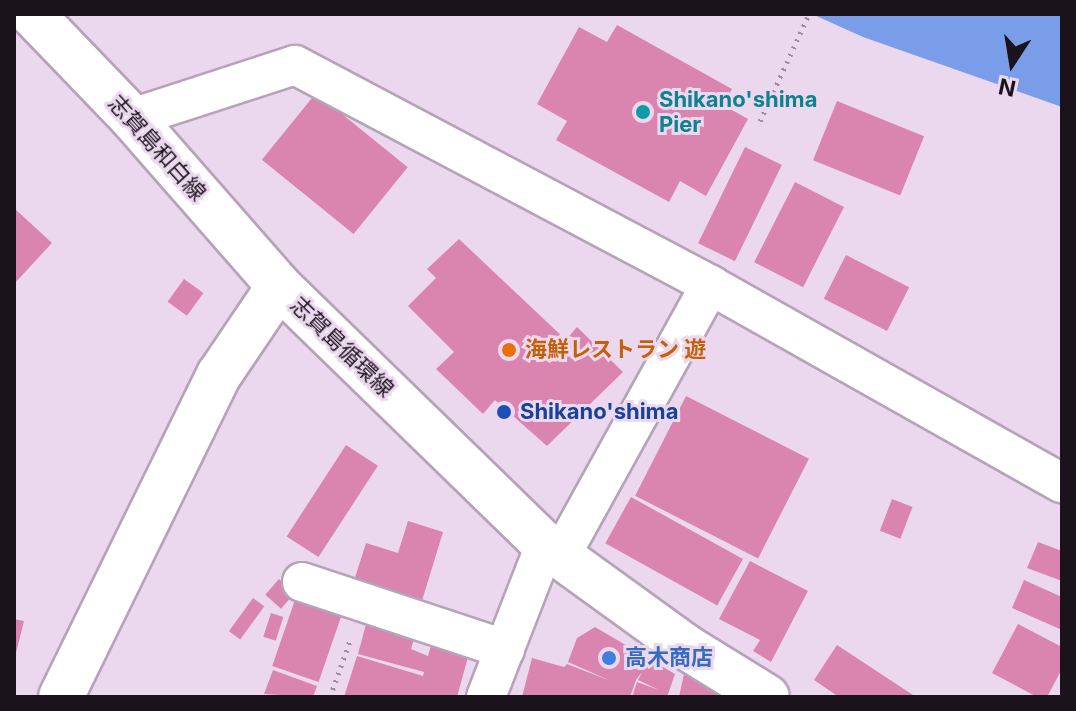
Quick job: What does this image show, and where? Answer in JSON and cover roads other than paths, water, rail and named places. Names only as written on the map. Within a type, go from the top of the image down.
[{"type":"main road","name":"志賀島和白線","points":[[32,14],[132,118],[279,286]]},
{"type":"main road","name":"志賀島循環線","points":[[61,697],[219,375],[279,286],[552,551],[686,647],[767,697]]},
{"type":"street","points":[[132,118],[295,65],[710,285],[1062,483]]},
{"type":"street","points":[[486,697],[505,649],[552,551],[710,285]]},
{"type":"street","points":[[302,582],[505,649]]},
{"type":"water","points":[[812,14],[1062,14],[1062,107],[863,37]]},
{"type":"place","name":"Shikano'shima Pier","points":[[643,112]]},
{"type":"place","name":"海鮮レストラン 遊","points":[[509,350]]},
{"type":"place","name":"Shikano'shima","points":[[504,412]]},
{"type":"place","name":"高木商店","points":[[609,658]]}]
